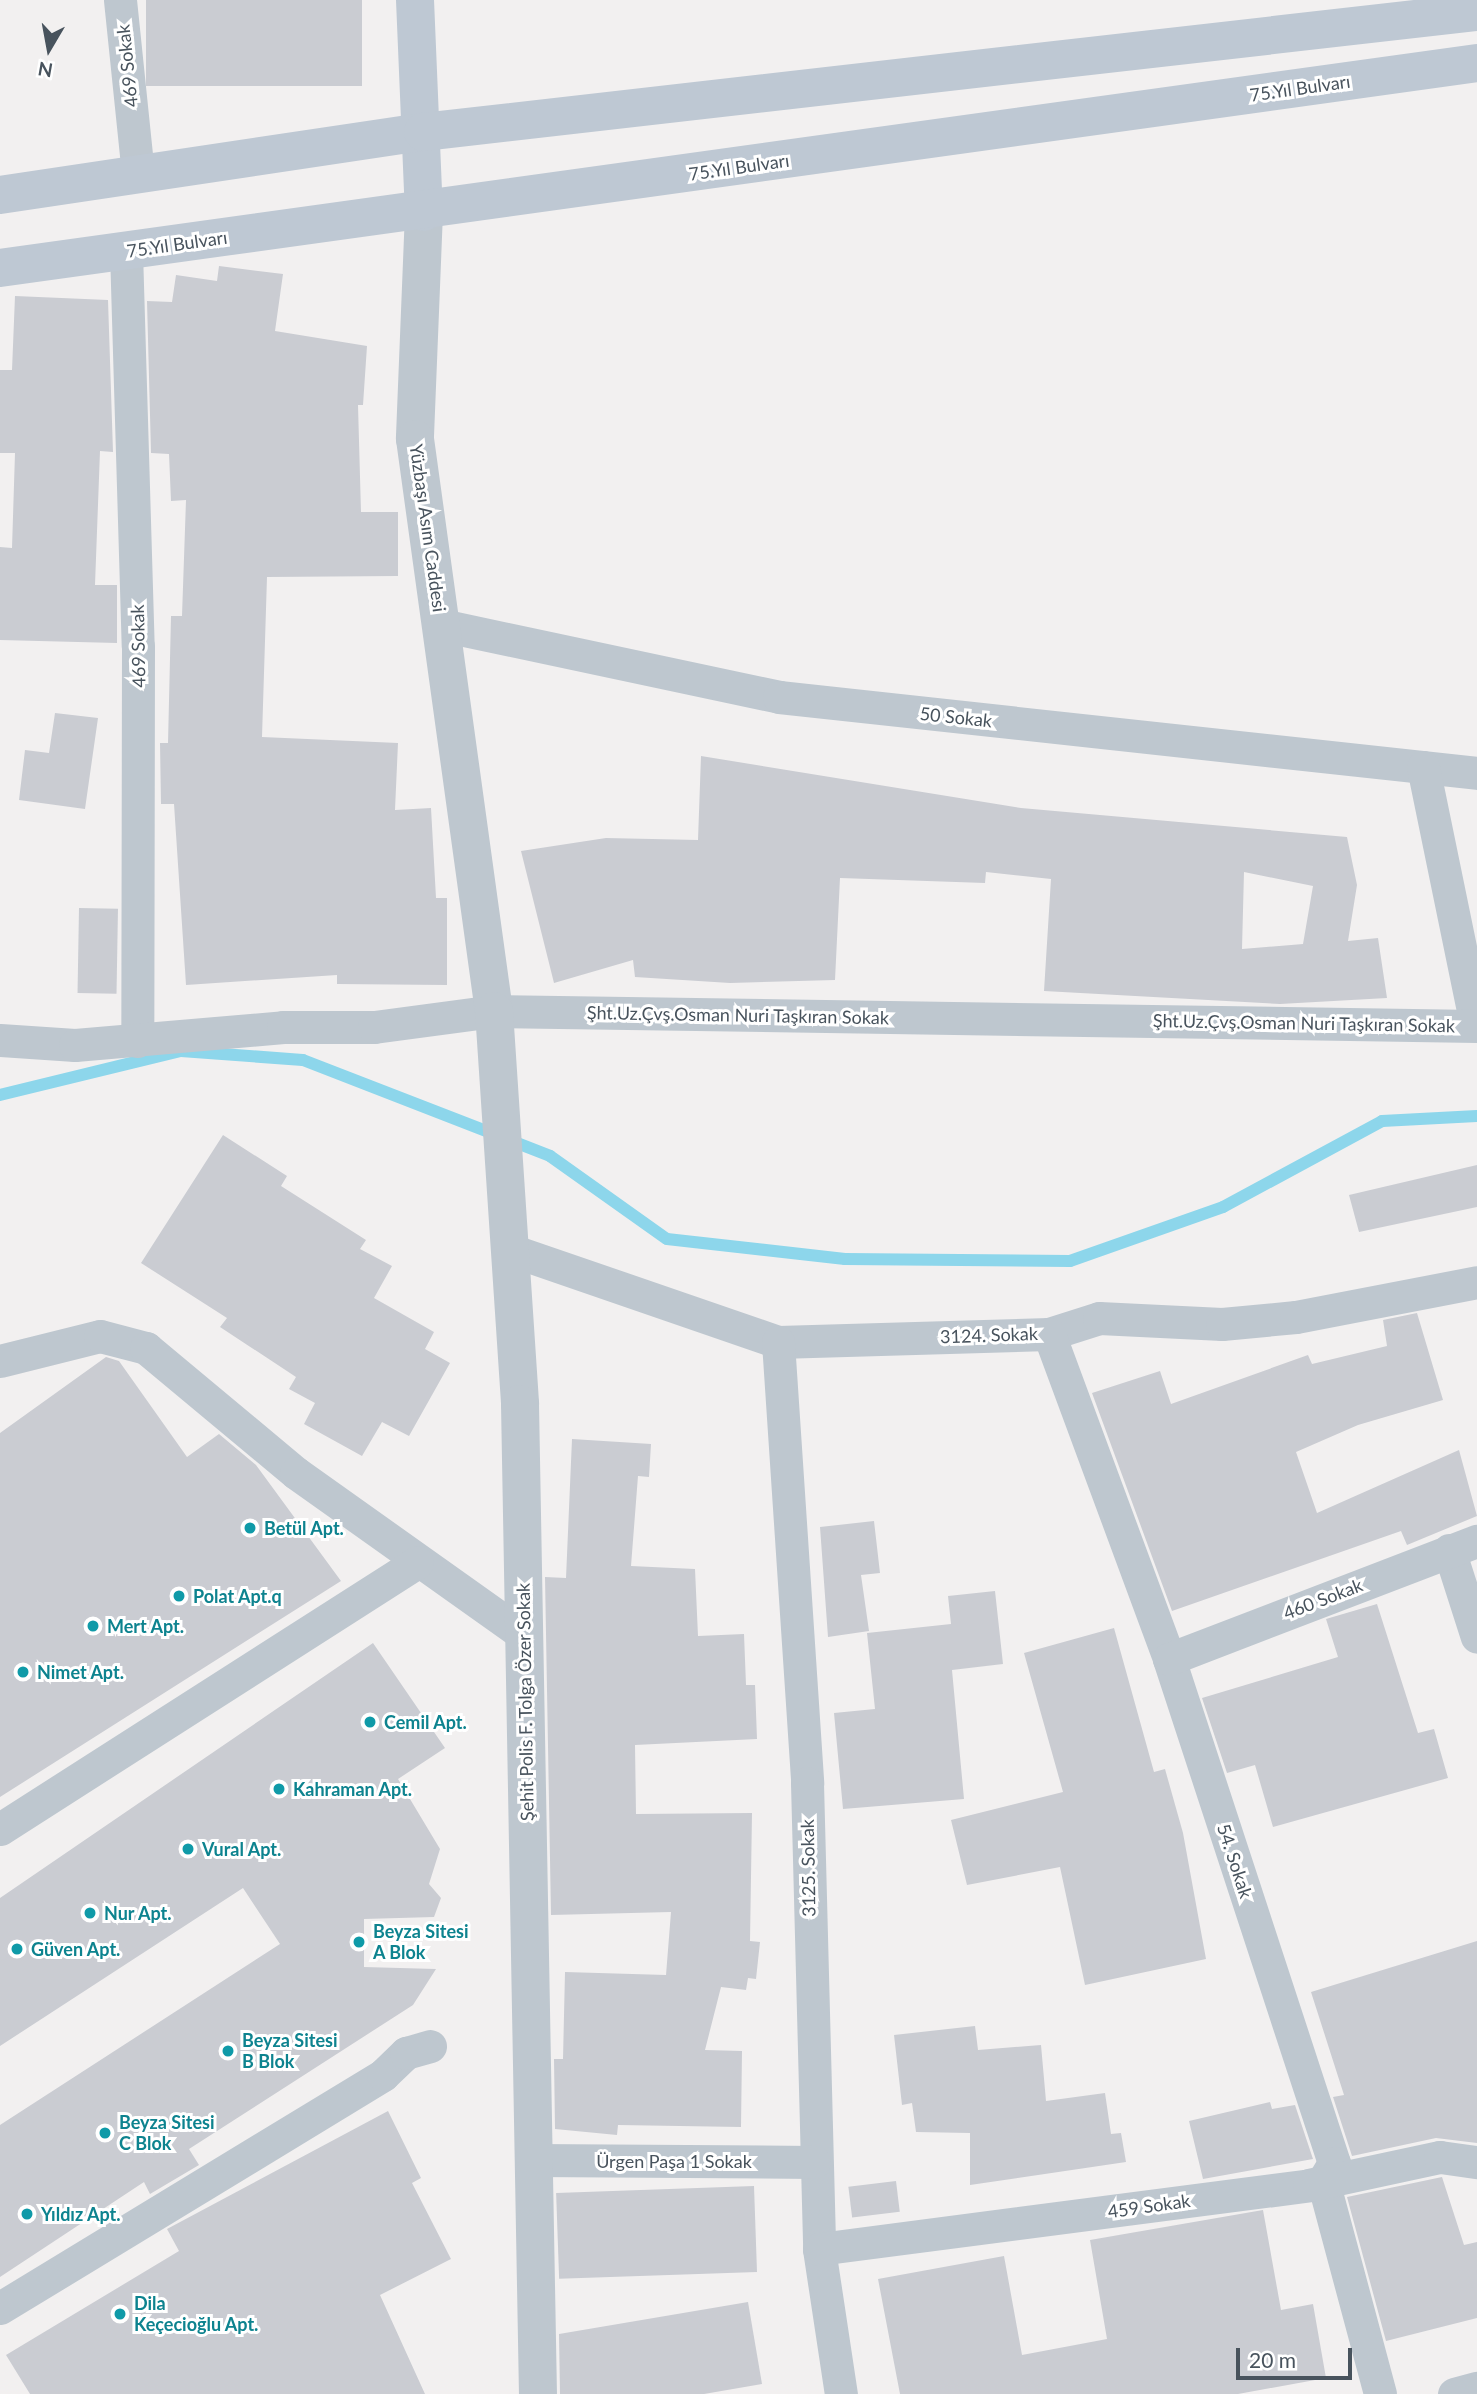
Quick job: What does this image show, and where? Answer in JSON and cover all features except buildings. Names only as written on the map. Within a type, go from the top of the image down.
[{"type":"main road","name":"Yüzbaşı Asım Caddesi","points":[[415,0],[423,132],[424,212]]},
{"type":"main road","points":[[0,195],[423,132],[1477,12]]},
{"type":"main road","name":"75.Yıl Bulvarı","points":[[0,268],[424,212],[1477,63]]},
{"type":"street","name":"469 Sokak","points":[[120,0],[138,174]]},
{"type":"street","name":"Yüzbaşı Asım Caddesi","points":[[424,212],[415,439],[494,1011]]},
{"type":"street","name":"469 Sokak","points":[[126,251],[138,646],[137,1041]]},
{"type":"street","name":"50 Sokak","points":[[441,625],[779,697],[1477,773]]},
{"type":"street","points":[[1423,767],[1477,1026]]},
{"type":"street","name":"Şht.Uz.Çvş.Osman Nuri Taşkıran Sokak","points":[[0,1040],[137,1041],[283,1027],[374,1027],[494,1011],[1477,1026]]},
{"type":"street","name":"Şehit Polis F. Tolga Özer Sokak","points":[[494,1011],[511,1250],[524,1635],[538,2394]]},
{"type":"street","name":"3124. Sokak","points":[[511,1250],[778,1342],[1049,1334],[1099,1318],[1222,1324],[1296,1317],[1477,1282]]},
{"type":"street","name":"54. Sokak","points":[[1049,1334],[1169,1659],[1334,2163],[1323,2181],[1380,2394]]},
{"type":"street","points":[[0,1361],[100,1336],[146,1348],[296,1474],[524,1635]]},
{"type":"street","name":"3125. Sokak","points":[[778,1342],[807,1783],[814,2162],[819,2249],[841,2394]]},
{"type":"street","points":[[1463,1546],[1477,1637]]},
{"type":"street","name":"460 Sokak","points":[[1169,1659],[1463,1546]]},
{"type":"street","points":[[0,1829],[417,1562]]},
{"type":"street","points":[[0,2308],[383,2075],[406,2053],[430,2046]]},
{"type":"street","name":"459 Sokak","points":[[819,2249],[1323,2181],[1440,2157],[1477,2162]]},
{"type":"street","name":"Ürgen Paşa 1 Sokak","points":[[533,2160],[814,2162]]},
{"type":"street","points":[[1454,2394],[1477,2388]]},
{"type":"waterway","points":[[0,1095],[181,1051],[303,1060],[550,1156],[667,1239],[845,1259],[1070,1261],[1223,1207],[1382,1121],[1477,1116]]},
{"type":"place","name":"Betül Apt.","points":[[250,1528]]},
{"type":"place","name":"Polat Apt.q","points":[[179,1596]]},
{"type":"place","name":"Mert Apt.","points":[[93,1626]]},
{"type":"place","name":"Nimet Apt.","points":[[23,1672]]},
{"type":"place","name":"Cemil Apt.","points":[[370,1722]]},
{"type":"place","name":"Kahraman Apt.","points":[[279,1789]]},
{"type":"place","name":"Vural Apt.","points":[[188,1849]]},
{"type":"place","name":"Nur Apt.","points":[[90,1913]]},
{"type":"place","name":"Beyza Sitesi A Blok","points":[[359,1942]]},
{"type":"place","name":"Güven Apt.","points":[[17,1949]]},
{"type":"place","name":"Beyza Sitesi B Blok","points":[[228,2051]]},
{"type":"place","name":"Beyza Sitesi C Blok","points":[[105,2133]]},
{"type":"place","name":"Yıldız Apt.","points":[[27,2214]]},
{"type":"place","name":"Dila Keçecioğlu Apt.","points":[[120,2314]]}]
